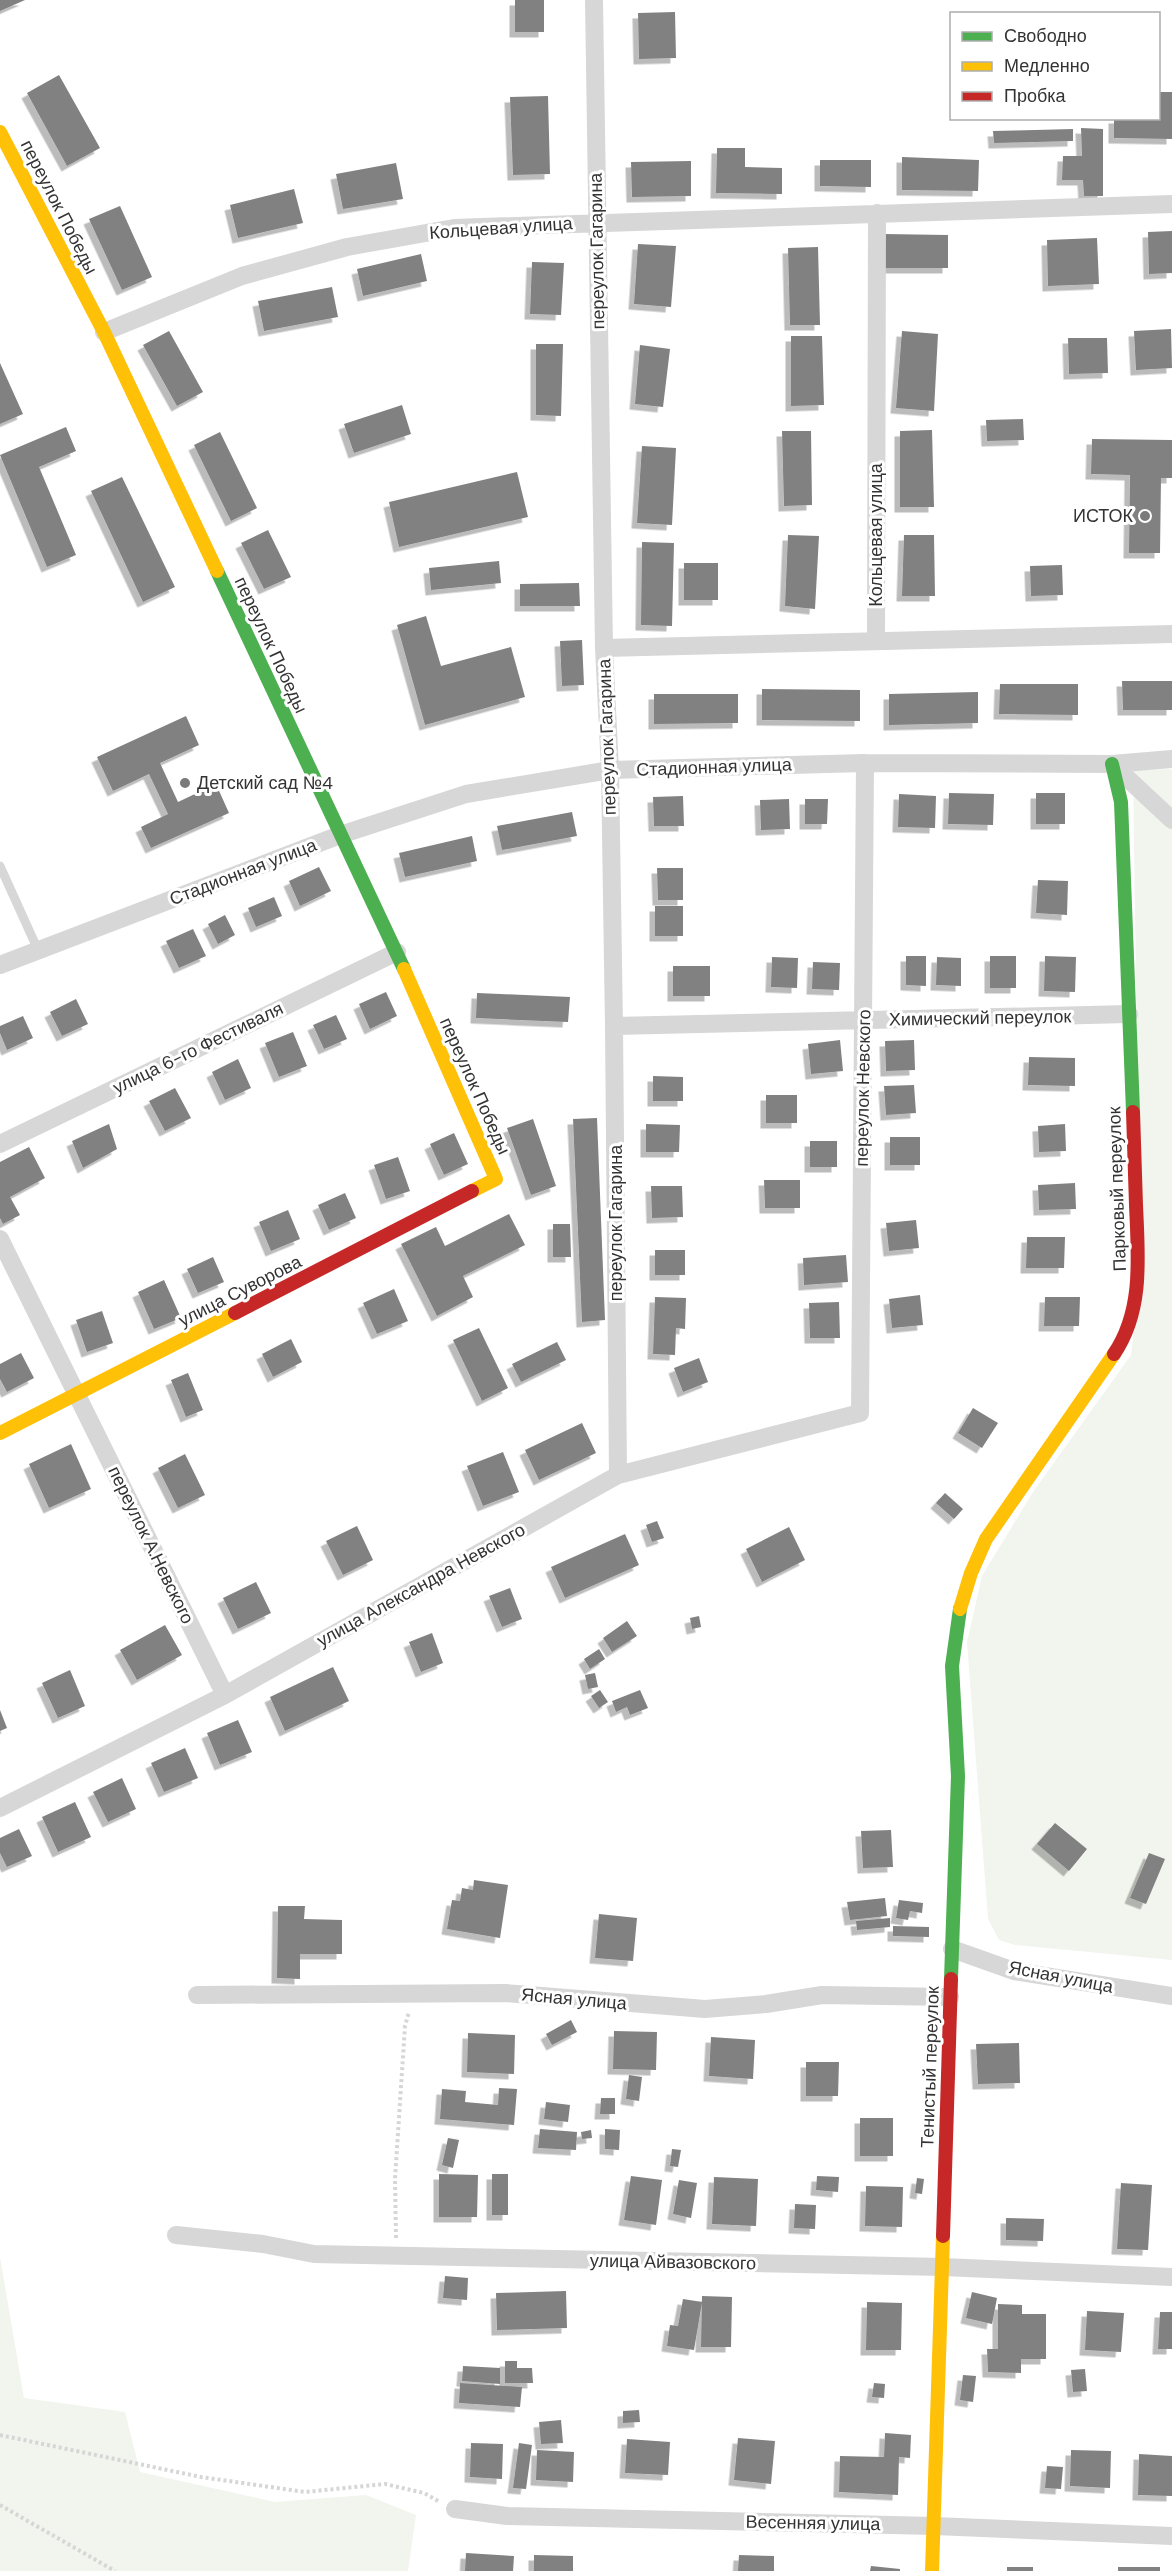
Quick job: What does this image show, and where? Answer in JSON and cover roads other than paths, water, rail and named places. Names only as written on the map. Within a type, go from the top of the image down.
[{"type":"street","name":"переулок Гагарина","points":[[594,0],[604,648],[610,770],[618,1475]]},
{"type":"street","name":"переулок Победы","points":[[0,132],[104,332],[397,952],[496,1179]]},
{"type":"street","name":"Кольцевая улица","points":[[104,332],[242,276],[347,247],[454,228],[1172,204]]},
{"type":"street","name":"Кольцевая улица","points":[[876,641],[877,213]]},
{"type":"street","points":[[604,648],[1172,634]]},
{"type":"street","name":"Стадионная улица","points":[[0,965],[340,835],[466,794],[610,770],[865,764],[1112,764],[1172,759]]},
{"type":"street","name":"переулок Невского","points":[[860,1413],[865,764]]},
{"type":"street","points":[[1112,764],[1172,820]]},
{"type":"street","name":"Парковый переулок","points":[[972,1567],[986,1539],[1122,1342],[1131,1319],[1139,1270],[1121,802],[1112,764]]},
{"type":"street","name":"улица 6-го Фестиваля","points":[[0,1144],[397,952]]},
{"type":"street","name":"Химический переулок","points":[[614,1026],[1130,1014]]},
{"type":"street","name":"улица Суворова","points":[[0,1433],[77,1396],[496,1179]]},
{"type":"street","name":"переулок А.Невского","points":[[0,1239],[225,1695]]},
{"type":"street","name":"улица Александра Невского","points":[[0,1808],[225,1695],[618,1475],[860,1413]]},
{"type":"street","name":"Тенистый переулок","points":[[932,2571],[958,1776],[953,1660],[955,1633],[972,1567]]},
{"type":"street","name":"Ясная улица","points":[[952,1948],[1014,1971],[1172,1996]]},
{"type":"street","name":"Ясная улица","points":[[198,1995],[505,1993],[705,2010],[766,2004],[822,1995],[950,1997]]},
{"type":"street","name":"улица Айвазовского","points":[[176,2235],[263,2244],[314,2254],[943,2267],[1172,2277]]},
{"type":"street","name":"Весенняя улица","points":[[455,2509],[507,2516],[935,2526],[1172,2536]]},
{"type":"lane","points":[[0,866],[38,951]]},
{"type":"place","name":"ИСТОК","points":[[1145,516]]},
{"type":"place","name":"Детский сад №4","points":[[185,783]]}]
